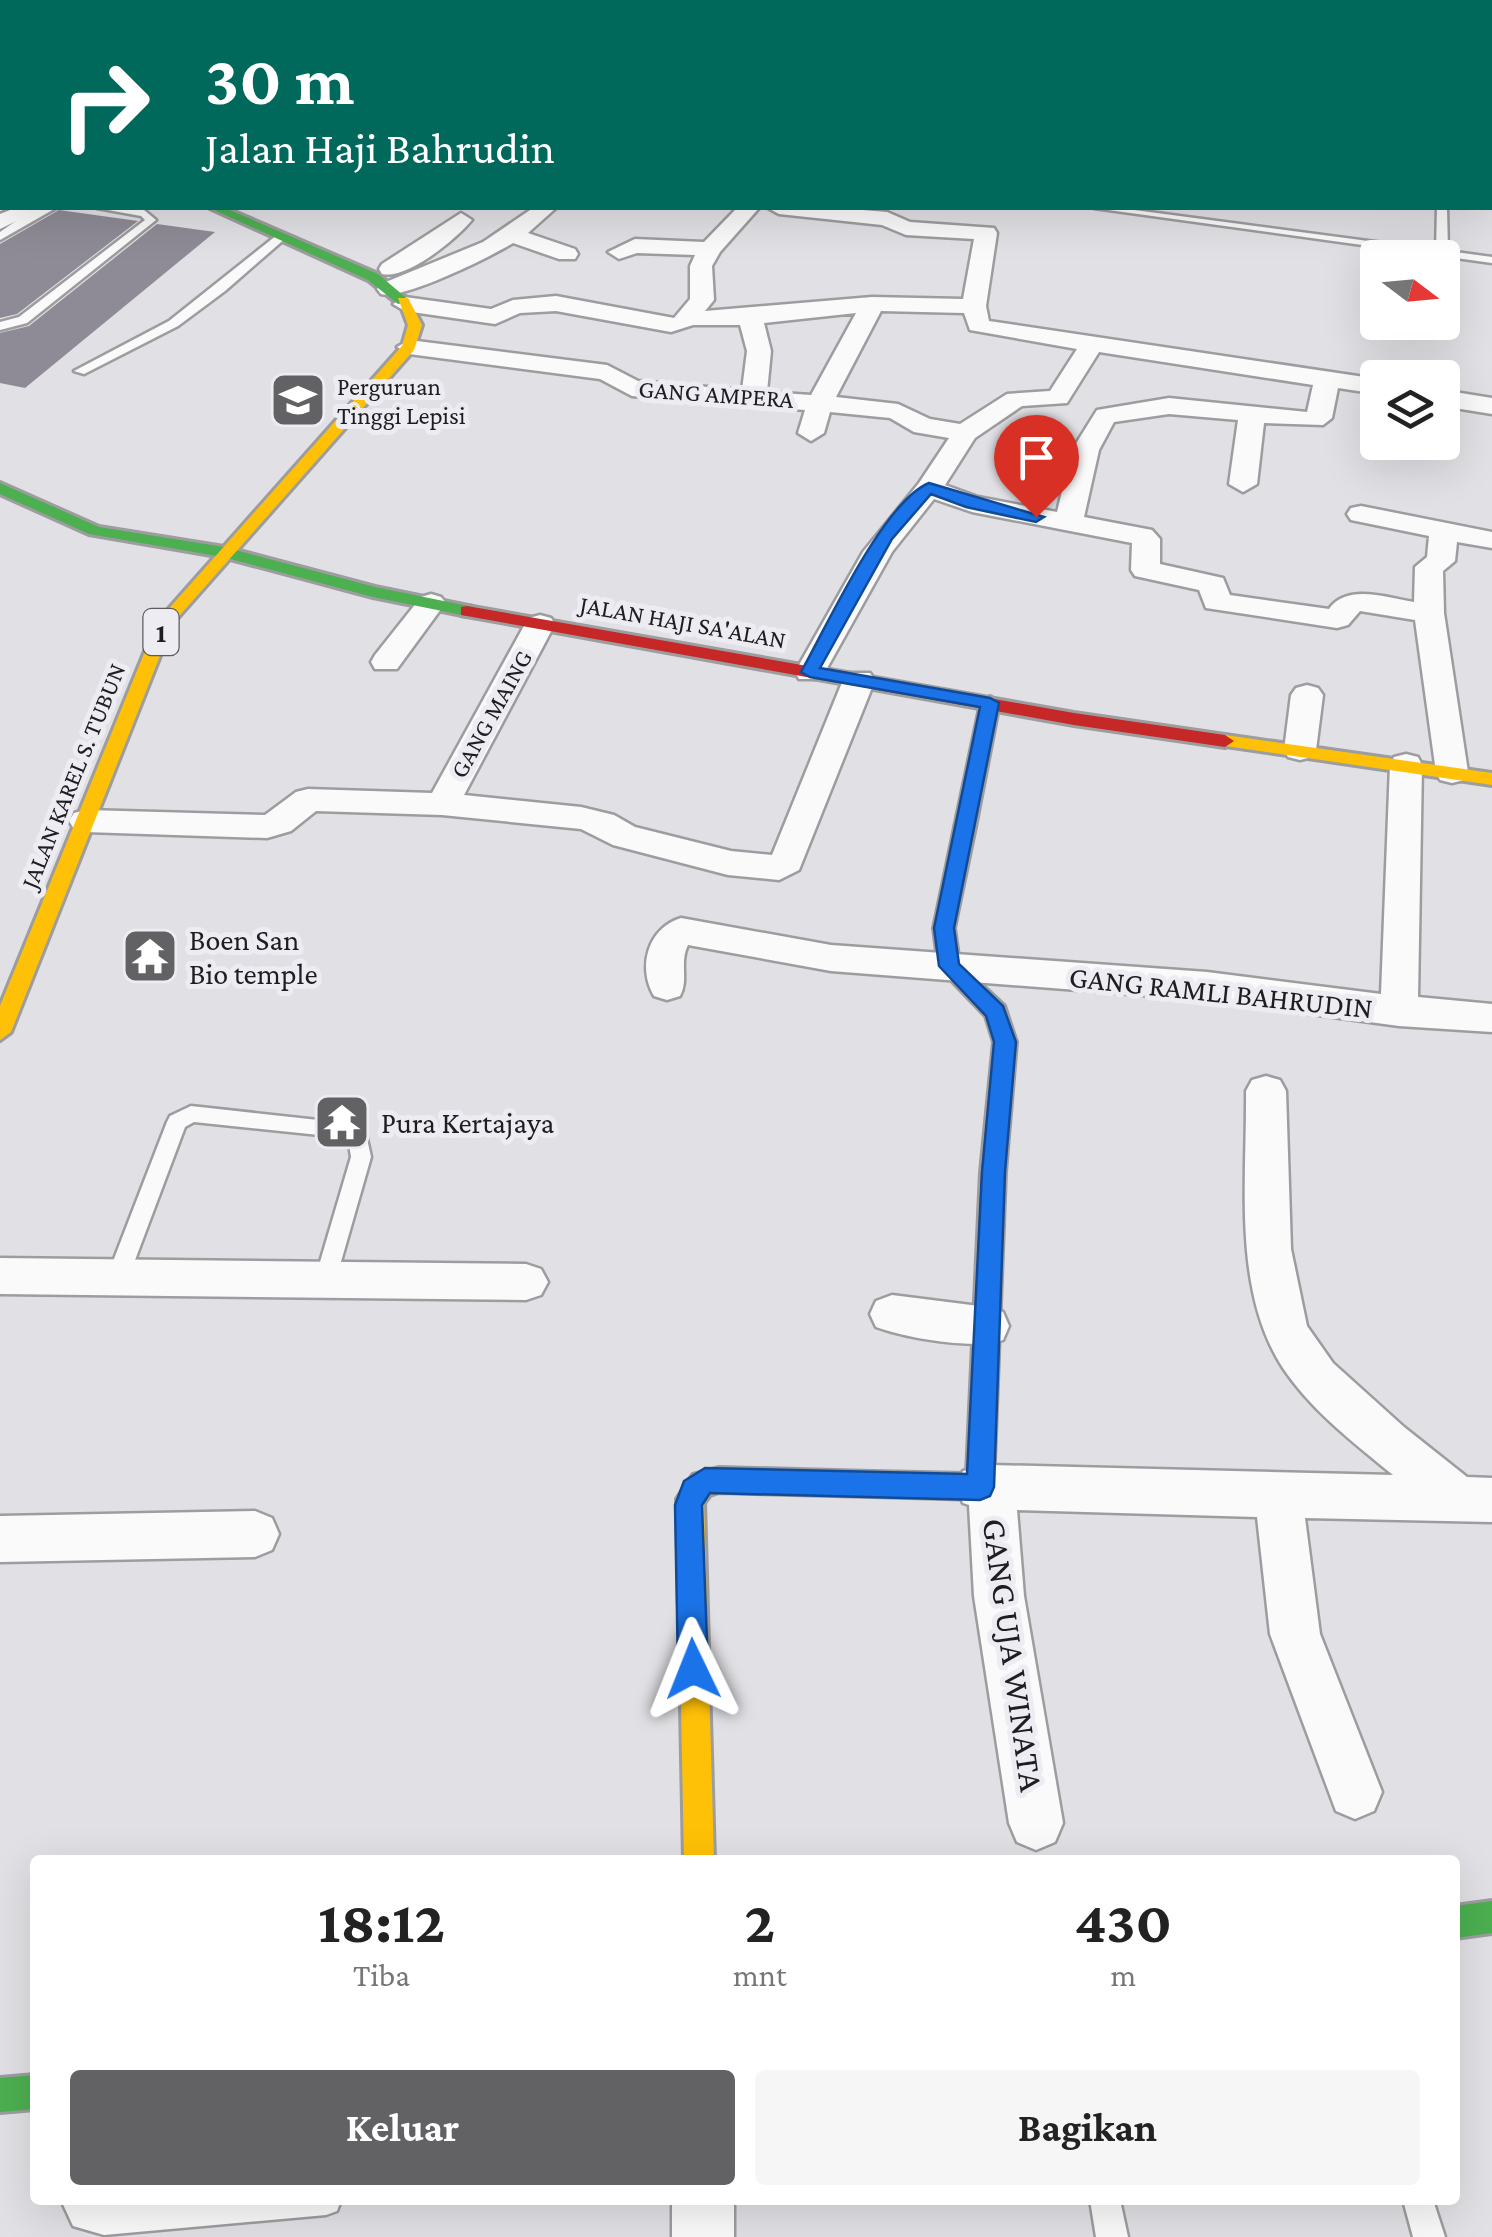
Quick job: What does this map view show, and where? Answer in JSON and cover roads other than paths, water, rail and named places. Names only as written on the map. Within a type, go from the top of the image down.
[{"type":"main road","points":[[220,210],[389,290],[415,325],[409,347]]},
{"type":"main road","name":"JALAN KAREL S. TUBUN","points":[[0,1032],[165,622],[409,347]]},
{"type":"main road","name":"JALAN HAJI SA'ALAN","points":[[0,488],[94,531],[224,552],[431,603],[1074,719],[1492,779]]},
{"type":"main road","points":[[699,1855],[688,1521],[693,1490],[705,1480],[986,1487],[993,1172],[1005,1042],[996,1012],[949,966],[944,928],[990,703]]},
{"type":"main road","points":[[1460,1921],[1492,1917]]},
{"type":"main road","points":[[0,2095],[30,2092]]},
{"type":"street","points":[[3,222],[28,210]]},
{"type":"street","points":[[389,290],[494,248],[542,210]]},
{"type":"street","points":[[389,290],[495,317],[509,307],[584,305],[612,317],[680,324],[702,300],[701,266],[710,249],[746,210]]},
{"type":"street","points":[[799,210],[887,219],[906,228],[989,225],[974,306],[978,325],[1039,338],[1360,384]]},
{"type":"street","points":[[389,290],[426,249],[472,221],[519,232],[567,254]]},
{"type":"street","points":[[619,252],[634,246],[710,249]]},
{"type":"street","points":[[687,316],[720,320],[872,304],[974,306]]},
{"type":"street","points":[[811,434],[819,402],[859,339],[872,304]]},
{"type":"street","points":[[750,316],[759,351],[753,399]]},
{"type":"street","points":[[810,672],[884,538],[929,488],[965,433],[1016,400],[1058,398],[1092,344]]},
{"type":"street","name":"GANG AMPERA","points":[[409,347],[607,372],[632,388],[898,412],[924,426],[965,433]]},
{"type":"street","points":[[1068,524],[1084,459],[1098,421],[1106,414],[1169,406],[1319,418],[1327,378]]},
{"type":"street","points":[[1460,401],[1492,406]]},
{"type":"street","points":[[1242,484],[1252,413]]},
{"type":"street","points":[[929,488],[972,504],[1145,538],[1145,570],[1213,584],[1216,602],[1337,618],[1345,607],[1356,602],[1429,613]]},
{"type":"street","points":[[1361,514],[1492,540]]},
{"type":"street","points":[[1444,531],[1441,561],[1429,567],[1429,613],[1452,772]]},
{"type":"street","points":[[386,662],[431,603]]},
{"type":"street","name":"GANG MAING","points":[[442,804],[540,624]]},
{"type":"street","points":[[86,821],[267,827],[279,824],[308,800],[442,804],[581,818],[602,823],[625,837],[693,851],[728,863],[767,870],[779,868],[787,862],[858,680]]},
{"type":"street","points":[[1300,750],[1307,695]]},
{"type":"street","points":[[1399,1012],[1406,764]]},
{"type":"street","name":"GANG RAMLI BAHRUDIN","points":[[667,986],[663,961],[668,943],[681,930],[784,952],[1207,986],[1399,1012],[1492,1018]]},
{"type":"street","points":[[1266,1091],[1274,1290],[1287,1334],[1336,1398],[1473,1498]]},
{"type":"street","points":[[0,1276],[526,1282]]},
{"type":"street","points":[[892,1314],[987,1326]]},
{"type":"street","points":[[986,1487],[1473,1498]]},
{"type":"street","name":"GANG UJA WINATA","points":[[986,1487],[999,1596],[1036,1823]]},
{"type":"street","points":[[1278,1495],[1295,1634],[1355,1792]]},
{"type":"street","points":[[0,1540],[254,1534]]},
{"type":"street","points":[[702,2237],[703,2205]]},
{"type":"lane","points":[[3,222],[46,210]]},
{"type":"lane","points":[[0,326],[22,320],[151,220],[144,213],[119,210]]},
{"type":"lane","points":[[1114,210],[1360,243]]},
{"type":"lane","points":[[1442,210],[1442,240]]},
{"type":"lane","points":[[80,371],[178,320],[281,238]]},
{"type":"lane","points":[[1460,256],[1492,260]]},
{"type":"lane","points":[[118,1277],[177,1122],[191,1114],[358,1131],[360,1158],[326,1280]]},
{"type":"lane","points":[[79,2205],[84,2214],[104,2220],[270,2205]]},
{"type":"lane","points":[[1106,2205],[1112,2237]]},
{"type":"lane","points":[[1419,2205],[1429,2237]]},
{"type":"place","name":"Perguruan Tinggi Lepisi","points":[[298,400]]},
{"type":"place","name":"Boen San Bio temple","points":[[150,956]]},
{"type":"place","name":"Pura Kertajaya","points":[[342,1122]]}]
